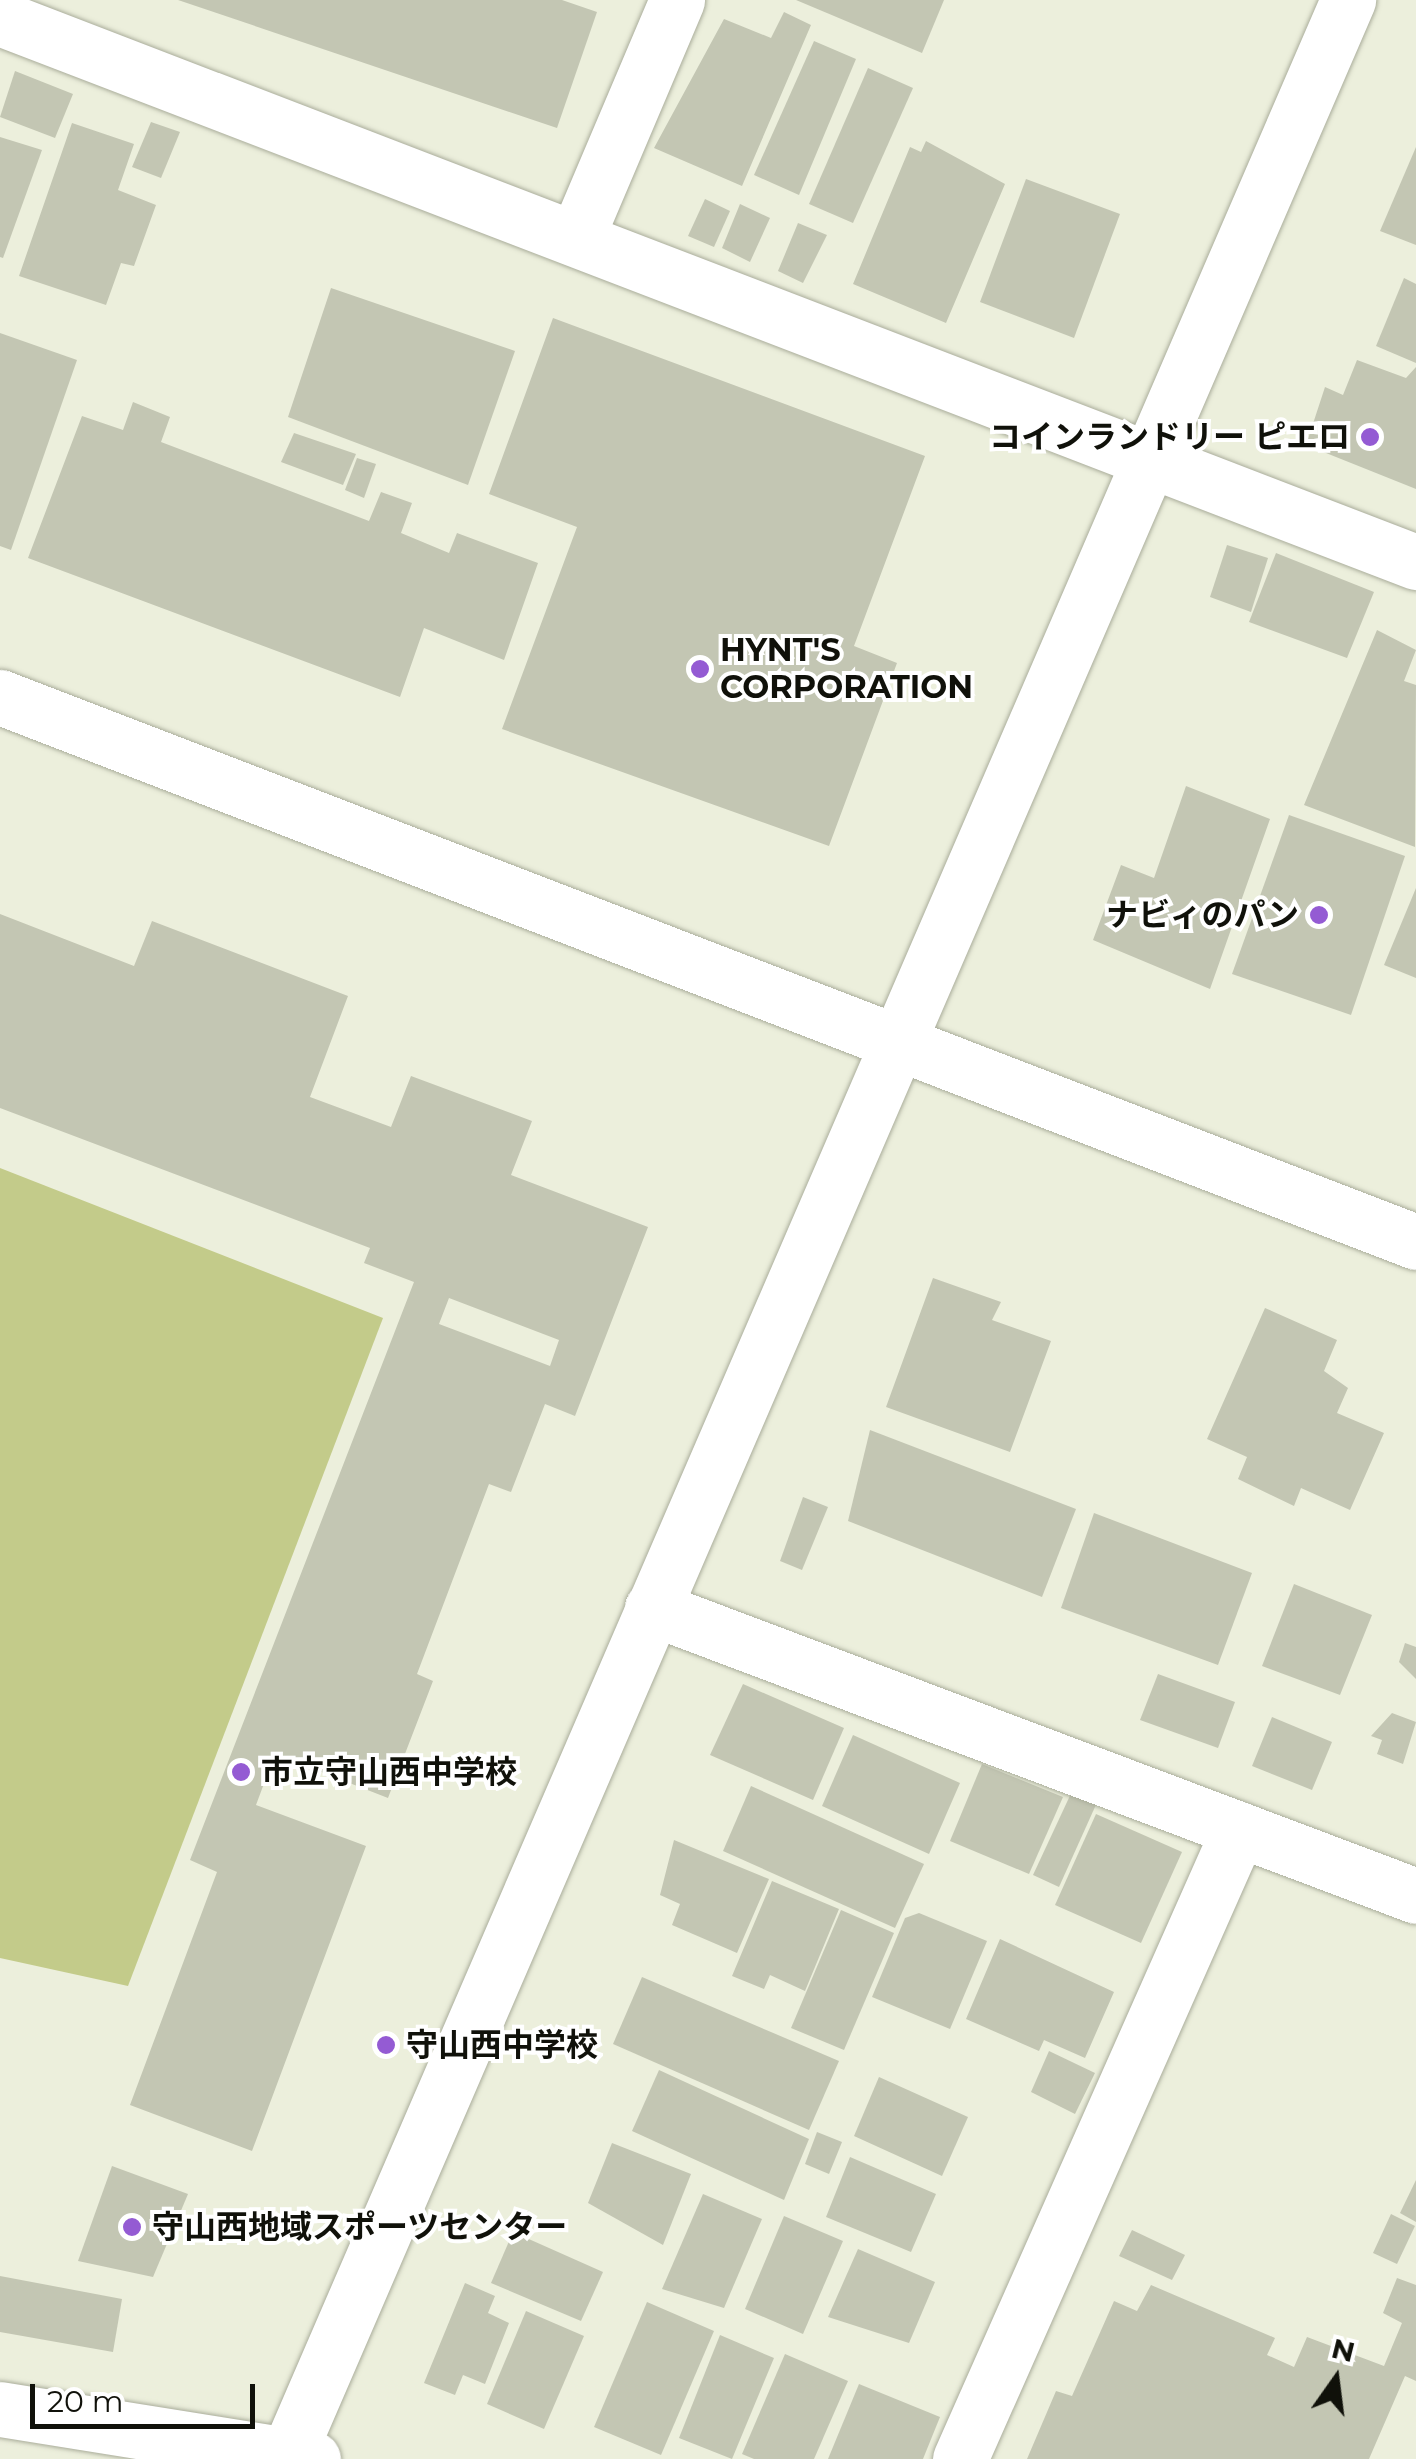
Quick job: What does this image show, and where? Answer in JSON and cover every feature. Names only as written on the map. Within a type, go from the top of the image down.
[{"type":"street","points":[[576,236],[677,0]]},
{"type":"street","points":[[0,2409],[296,2458],[652,1608],[1348,0]]},
{"type":"street","points":[[0,18],[1150,456],[1416,562]]},
{"type":"street","points":[[0,698],[1416,1242]]},
{"type":"street","points":[[652,1608],[1416,1896]]},
{"type":"street","points":[[960,2459],[1240,1829]]},
{"type":"green space","points":[[0,1168],[383,1318],[128,1986],[0,1958]]},
{"type":"building","points":[[178,0],[562,0],[597,12],[557,128]]},
{"type":"building","points":[[796,0],[944,0],[922,53]]},
{"type":"building","points":[[784,12],[811,25],[742,186],[654,148],[724,19],[771,38]]},
{"type":"building","points":[[814,41],[856,59],[799,195],[754,175]]},
{"type":"building","points":[[868,68],[913,88],[853,223],[809,204]]},
{"type":"building","points":[[15,71],[73,94],[55,138],[0,117]]},
{"type":"building","points":[[151,122],[180,132],[161,178],[132,167]]},
{"type":"building","points":[[72,123],[134,144],[118,190],[156,205],[134,266],[121,263],[106,305],[19,276]]},
{"type":"building","points":[[0,137],[42,150],[3,258],[0,257]]},
{"type":"building","points":[[926,141],[1005,184],[946,323],[853,284],[910,147],[921,152]]},
{"type":"building","points":[[1416,147],[1416,245],[1380,231]]},
{"type":"building","points":[[1026,179],[1120,214],[1074,338],[980,302]]},
{"type":"building","points":[[705,199],[730,211],[714,247],[688,236]]},
{"type":"building","points":[[740,204],[770,218],[750,262],[722,248]]},
{"type":"building","points":[[798,223],[827,235],[803,283],[778,271]]},
{"type":"building","points":[[1404,278],[1416,284],[1416,363],[1376,346]]},
{"type":"building","points":[[331,288],[515,351],[468,485],[288,417]]},
{"type":"building","points":[[553,318],[925,456],[854,646],[897,663],[829,846],[502,729],[577,527],[489,494]]},
{"type":"building","points":[[0,333],[77,360],[11,550],[0,546]]},
{"type":"building","points":[[1357,360],[1406,378],[1416,367],[1416,489],[1306,445],[1325,387],[1343,395]]},
{"type":"building","points":[[133,402],[170,417],[161,442],[369,521],[381,492],[412,503],[401,533],[449,553],[457,533],[538,563],[504,660],[424,628],[400,697],[28,558],[82,416],[123,430]]},
{"type":"building","points":[[294,433],[356,454],[343,485],[281,462]]},
{"type":"building","points":[[357,458],[376,464],[364,498],[345,490]]},
{"type":"building","points":[[1227,545],[1268,558],[1251,612],[1210,597]]},
{"type":"building","points":[[1276,553],[1374,592],[1347,658],[1249,622]]},
{"type":"building","points":[[1377,630],[1416,650],[1404,681],[1416,685],[1415,847],[1304,805]]},
{"type":"building","points":[[1186,786],[1270,819],[1210,989],[1093,940],[1121,865],[1154,878]]},
{"type":"building","name":"ナビィのパン","points":[[1289,815],[1405,856],[1351,1015],[1232,974]]},
{"type":"building","points":[[1416,888],[1416,978],[1384,965]]},
{"type":"building","points":[[0,914],[134,966],[152,921],[348,996],[310,1097],[391,1127],[411,1076],[532,1121],[511,1175],[648,1227],[575,1416],[545,1404],[511,1492],[489,1484],[417,1674],[433,1681],[388,1798],[275,1754],[256,1805],[366,1846],[252,2151],[130,2105],[217,1872],[190,1860],[414,1282],[364,1263],[370,1248],[0,1108]],"holes":[[[449,1298],[559,1340],[550,1366],[439,1324]]]},
{"type":"building","points":[[933,1278],[1001,1302],[992,1320],[1051,1341],[1010,1452],[886,1407]]},
{"type":"building","points":[[1265,1308],[1337,1340],[1324,1371],[1348,1388],[1337,1413],[1384,1433],[1350,1510],[1301,1488],[1294,1506],[1238,1479],[1247,1457],[1207,1439]]},
{"type":"building","points":[[870,1430],[1076,1509],[1042,1597],[848,1521]]},
{"type":"building","points":[[803,1497],[828,1507],[802,1570],[780,1561]]},
{"type":"building","points":[[1094,1513],[1252,1573],[1218,1665],[1061,1608]]},
{"type":"building","points":[[1294,1584],[1372,1615],[1340,1695],[1262,1666]]},
{"type":"building","points":[[1405,1643],[1416,1647],[1416,1679],[1399,1662]]},
{"type":"building","points":[[1158,1674],[1235,1702],[1218,1748],[1140,1720]]},
{"type":"building","points":[[743,1684],[844,1728],[813,1800],[710,1755]]},
{"type":"building","points":[[1392,1713],[1416,1722],[1403,1764],[1377,1754],[1382,1740],[1371,1736]]},
{"type":"building","points":[[1272,1717],[1332,1742],[1312,1790],[1252,1766]]},
{"type":"building","points":[[853,1735],[960,1783],[929,1854],[822,1806]]},
{"type":"building","points":[[982,1764],[1063,1797],[1029,1874],[950,1841]]},
{"type":"building","points":[[751,1786],[924,1864],[895,1928],[723,1851]]},
{"type":"building","points":[[1074,1787],[1099,1798],[1059,1887],[1033,1875]]},
{"type":"building","points":[[1096,1814],[1182,1852],[1141,1943],[1055,1905]]},
{"type":"building","points":[[674,1840],[769,1879],[737,1953],[672,1925],[680,1904],[660,1895]]},
{"type":"building","points":[[772,1881],[839,1909],[805,1991],[770,1975],[764,1989],[732,1976]]},
{"type":"building","points":[[841,1910],[894,1933],[844,2050],[791,2028]]},
{"type":"building","points":[[919,1913],[987,1941],[950,2029],[872,1997],[905,1918]]},
{"type":"building","points":[[1000,1939],[1114,1992],[1085,2058],[1044,2040],[1039,2051],[966,2019]]},
{"type":"building","points":[[642,1977],[839,2061],[809,2130],[613,2044]]},
{"type":"building","points":[[1049,2051],[1095,2073],[1075,2114],[1031,2092]]},
{"type":"building","points":[[659,2070],[809,2139],[784,2200],[632,2131]]},
{"type":"building","points":[[879,2077],[968,2117],[942,2176],[854,2136]]},
{"type":"building","points":[[817,2132],[842,2142],[829,2174],[805,2164]]},
{"type":"building","points":[[612,2143],[691,2174],[663,2245],[588,2203]]},
{"type":"building","points":[[850,2157],[936,2194],[911,2252],[826,2217]]},
{"type":"building","name":"守山西地域スポーツセンター","points":[[112,2166],[188,2194],[153,2277],[78,2261]]},
{"type":"building","points":[[1416,2180],[1416,2222],[1400,2213]]},
{"type":"building","points":[[703,2194],[762,2219],[724,2308],[662,2289]]},
{"type":"building","points":[[1391,2214],[1415,2226],[1397,2264],[1373,2253]]},
{"type":"building","points":[[784,2216],[843,2241],[803,2334],[745,2309]]},
{"type":"building","points":[[1132,2230],[1185,2255],[1172,2280],[1119,2256]]},
{"type":"building","points":[[513,2232],[603,2272],[581,2321],[491,2283]]},
{"type":"building","points":[[858,2249],[935,2282],[909,2343],[828,2317]]},
{"type":"building","points":[[0,2276],[122,2299],[113,2352],[0,2332]]},
{"type":"building","points":[[1397,2278],[1416,2285],[1416,2381],[1405,2376],[1369,2459],[1027,2459],[1056,2391],[1072,2396],[1114,2301],[1137,2311],[1151,2285],[1275,2338],[1267,2355],[1294,2367],[1307,2337],[1384,2366],[1402,2323],[1383,2313]]},
{"type":"building","points":[[465,2283],[495,2296],[488,2313],[509,2323],[485,2384],[463,2375],[455,2395],[424,2383]]},
{"type":"building","points":[[647,2302],[714,2331],[661,2455],[594,2427]]},
{"type":"building","points":[[526,2311],[584,2336],[544,2429],[487,2404]]},
{"type":"building","points":[[720,2335],[774,2358],[732,2459],[679,2438]]},
{"type":"building","points":[[785,2354],[848,2381],[814,2459],[754,2459],[742,2454]]},
{"type":"building","points":[[859,2384],[940,2417],[923,2459],[828,2459]]},
{"type":"place","name":"コインランドリー ピエロ","points":[[1370,437]]},
{"type":"place","name":"HYNT'S CORPORATION","points":[[700,669]]},
{"type":"place","name":"ナビィのパン","points":[[1319,915]]},
{"type":"place","name":"市立守山西中学校","points":[[241,1772]]},
{"type":"place","name":"守山西中学校","points":[[386,2045]]},
{"type":"place","name":"守山西地域スポーツセンター","points":[[132,2227]]}]
